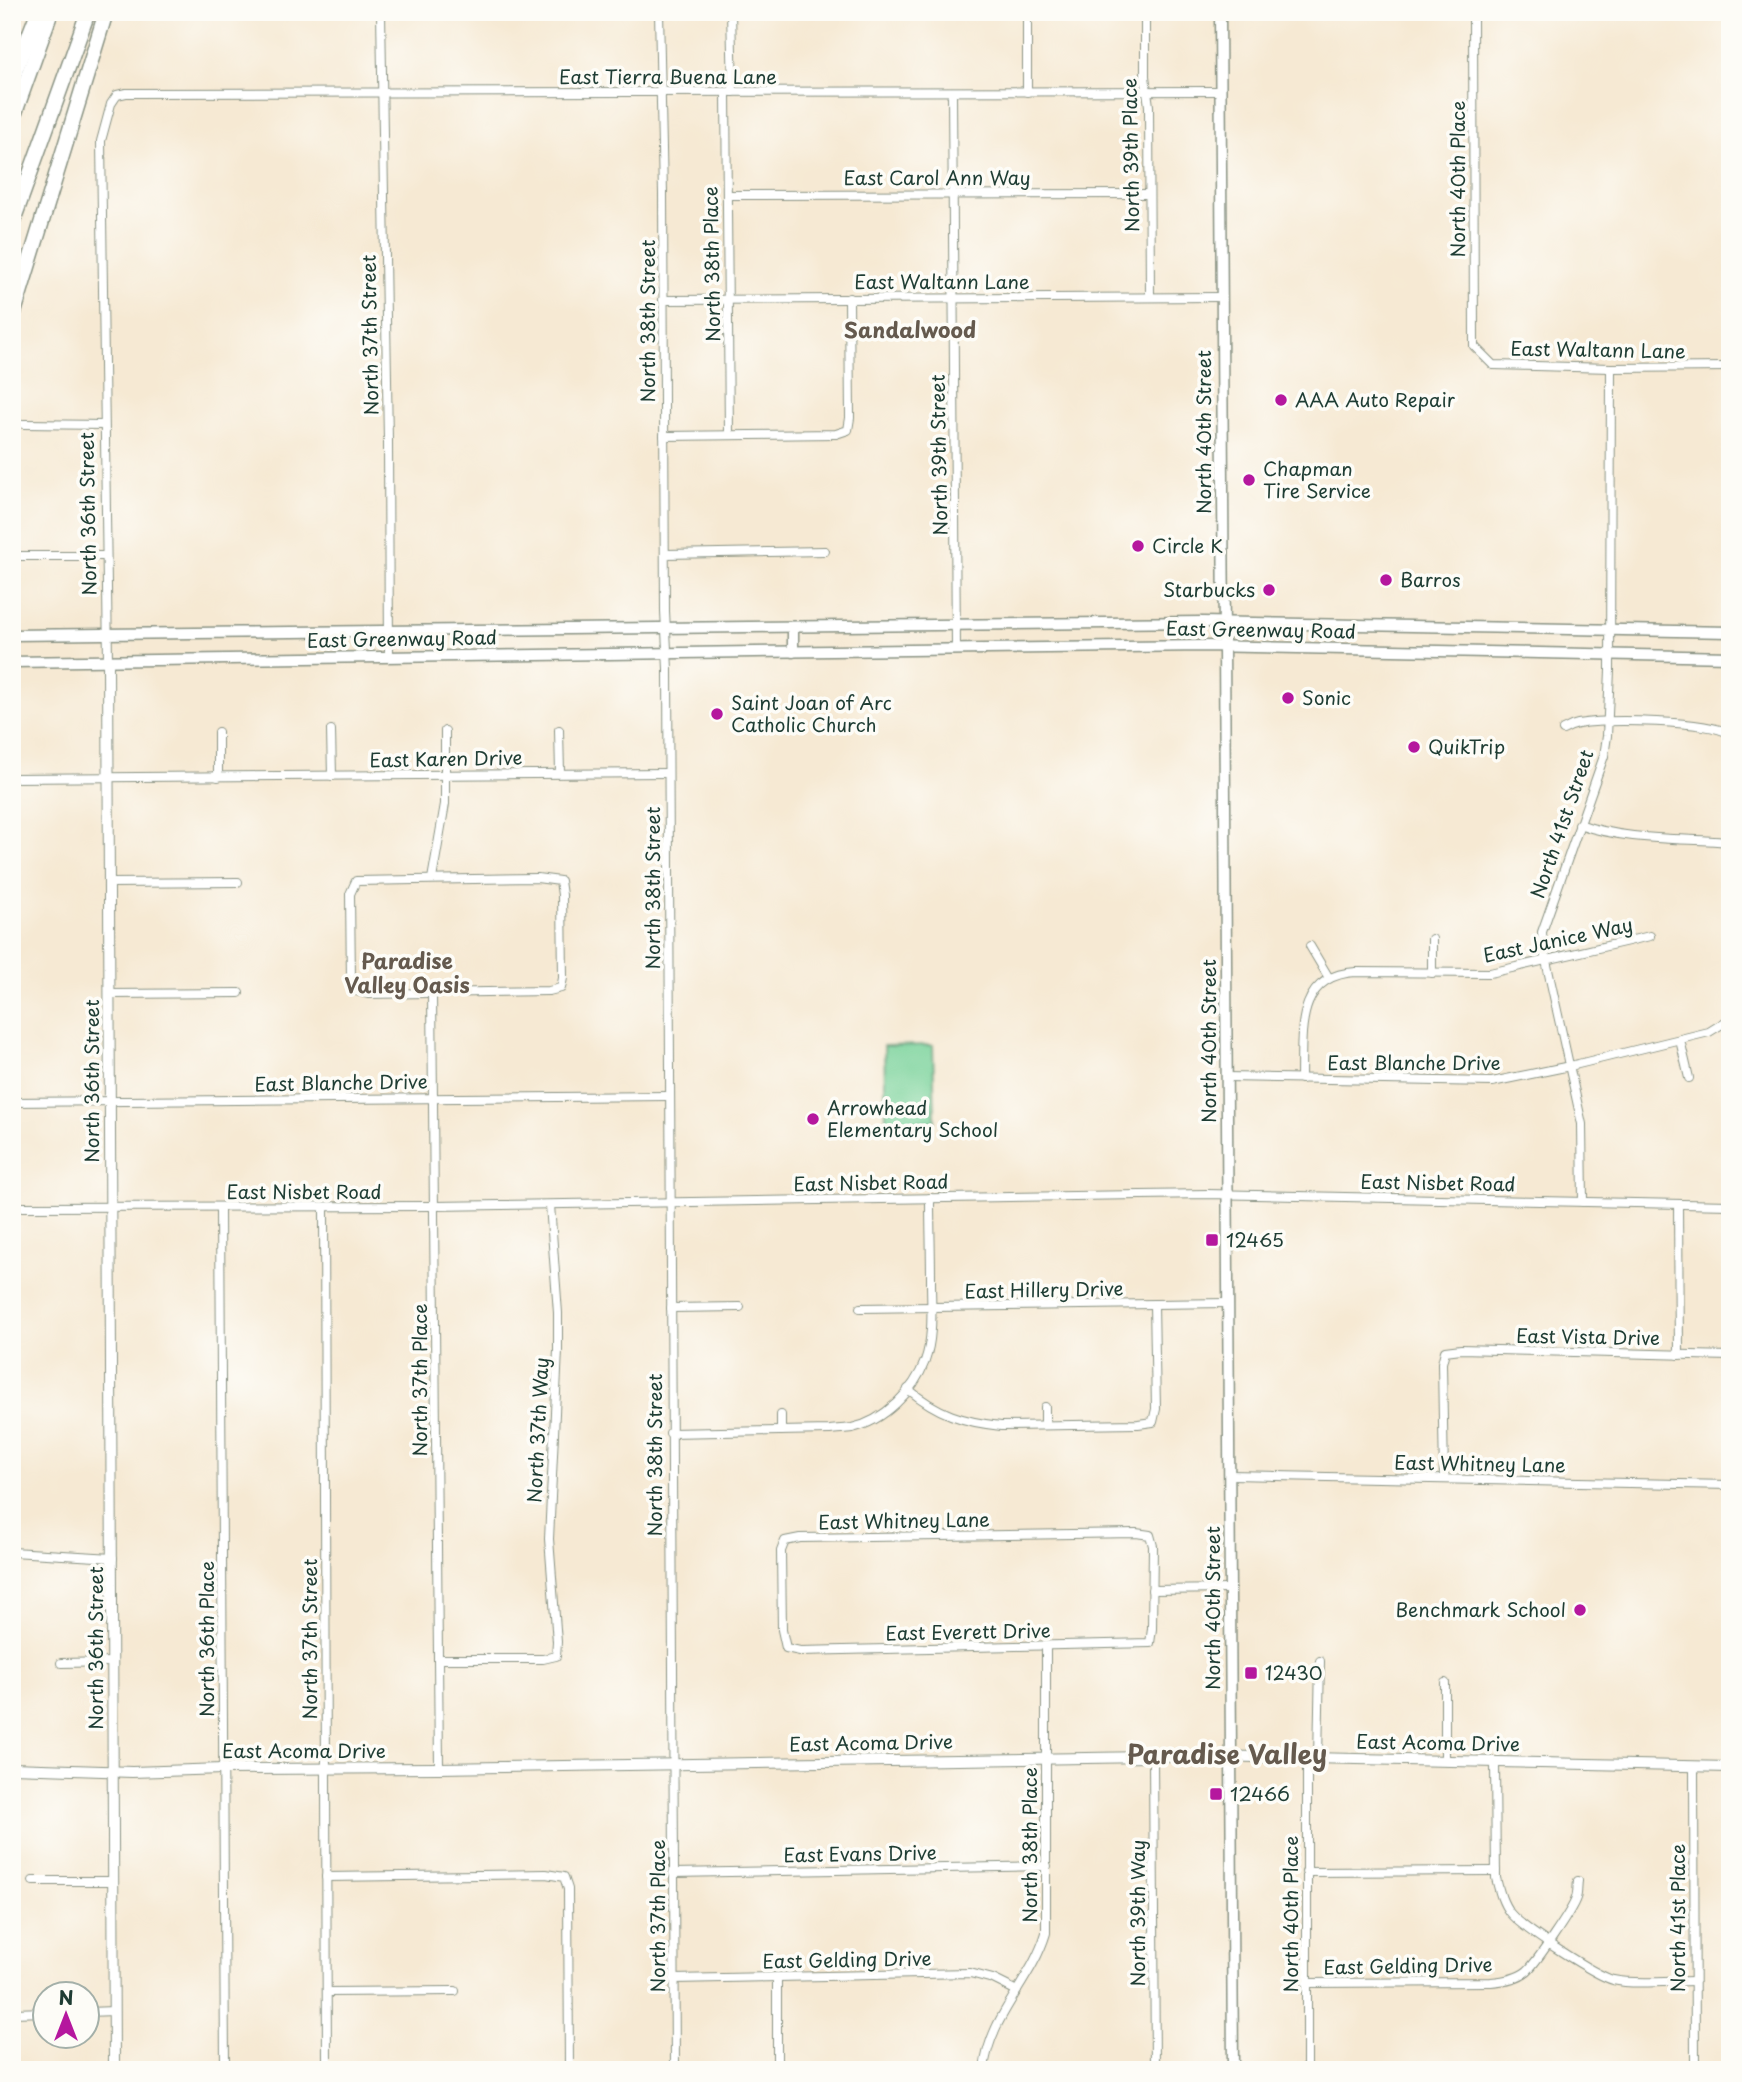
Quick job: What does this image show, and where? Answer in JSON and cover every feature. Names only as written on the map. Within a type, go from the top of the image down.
[{"type":"highway","points":[[12,79],[38,12]]},
{"type":"highway","points":[[12,121],[51,12]]},
{"type":"highway","points":[[12,224],[88,12]]},
{"type":"highway","points":[[12,319],[106,12]]},
{"type":"main road","name":"North 40th Street","points":[[1220,12],[1233,2070]]},
{"type":"main road","name":"East Greenway Road","points":[[12,635],[1223,622],[1730,632]]},
{"type":"main road","points":[[793,627],[793,652]]},
{"type":"main road","name":"East Greenway Road","points":[[12,662],[1223,646],[1730,656]]},
{"type":"street","name":"North 37th Street","points":[[382,12],[389,657]]},
{"type":"street","name":"North 38th Street","points":[[659,12],[667,654],[674,1763]]},
{"type":"street","name":"North 38th Place","points":[[729,435],[727,195],[732,12]]},
{"type":"street","name":"North 39th Place","points":[[1145,12],[1150,297]]},
{"type":"street","name":"North 40th Place","points":[[1473,12],[1474,346]]},
{"type":"street","points":[[1027,18],[1027,92]]},
{"type":"street","name":"East Tierra Buena Lane","points":[[117,95],[1220,91]]},
{"type":"street","name":"North 39th Street","points":[[951,92],[957,649]]},
{"type":"street","name":"North 36th Street","points":[[114,2070],[108,635],[101,141],[111,104],[117,95]]},
{"type":"street","name":"East Carol Ann Way","points":[[727,195],[1148,194]]},
{"type":"street","name":"East Waltann Lane","points":[[663,300],[1222,297]]},
{"type":"street","points":[[664,436],[836,434],[848,430],[849,298]]},
{"type":"street","name":"East Waltann Lane","points":[[1474,346],[1493,365],[1730,367]]},
{"type":"street","name":"North 41st Street","points":[[1583,1202],[1582,1124],[1542,932],[1604,756],[1608,722],[1611,368]]},
{"type":"street","points":[[24,424],[104,425]]},
{"type":"street","points":[[666,554],[825,551]]},
{"type":"street","points":[[12,556],[106,556]]},
{"type":"street","points":[[1563,730],[1574,724],[1608,722],[1692,724],[1710,726],[1730,734]]},
{"type":"street","points":[[331,730],[332,776]]},
{"type":"street","points":[[559,730],[560,773]]},
{"type":"street","points":[[432,879],[445,804],[445,731]]},
{"type":"street","points":[[218,732],[218,777]]},
{"type":"street","name":"East Karen Drive","points":[[12,778],[668,773]]},
{"type":"street","points":[[1579,824],[1617,834],[1730,842]]},
{"type":"street","points":[[537,878],[559,881],[562,895],[561,988],[550,991],[368,994],[356,991],[351,981],[350,894],[356,881],[432,879],[537,878]]},
{"type":"street","points":[[109,883],[238,882]]},
{"type":"street","name":"East Janice Way","points":[[1329,978],[1344,972],[1490,973],[1650,936]]},
{"type":"street","points":[[1432,939],[1432,973]]},
{"type":"street","points":[[1301,1079],[1303,1016],[1312,993],[1329,978],[1310,946]]},
{"type":"street","name":"North 37th Place","points":[[432,992],[439,1768]]},
{"type":"street","points":[[110,994],[239,993]]},
{"type":"street","name":"East Blanche Drive","points":[[1227,1077],[1492,1082],[1680,1040],[1709,1032],[1730,1019]]},
{"type":"street","points":[[1680,1040],[1689,1078]]},
{"type":"street","name":"East Blanche Drive","points":[[12,1102],[670,1096]]},
{"type":"street","name":"East Nisbet Road","points":[[12,1207],[550,1205],[1227,1195],[1730,1205]]},
{"type":"street","points":[[670,1433],[852,1428],[868,1422],[898,1403],[916,1379],[929,1344],[930,1198]]},
{"type":"street","points":[[1678,1204],[1679,1355]]},
{"type":"street","name":"North 37th Way","points":[[438,1660],[543,1659],[556,1656],[549,1539],[558,1313],[550,1205]]},
{"type":"street","name":"North 37th Street","points":[[324,1207],[327,2070]]},
{"type":"street","name":"North 36th Place","points":[[220,1208],[225,2070]]},
{"type":"street","name":"East Hillery Drive","points":[[860,1308],[1228,1303]]},
{"type":"street","points":[[908,1389],[948,1415],[965,1421],[1001,1426],[1153,1422],[1156,1409],[1154,1304]]},
{"type":"street","points":[[671,1308],[740,1307]]},
{"type":"street","name":"East Vista Drive","points":[[1444,1479],[1442,1363],[1445,1351],[1461,1349],[1730,1356]]},
{"type":"street","points":[[1045,1406],[1045,1425]]},
{"type":"street","points":[[781,1415],[782,1431]]},
{"type":"street","name":"East Whitney Lane","points":[[1230,1475],[1730,1485]]},
{"type":"street","name":"East Whitney Lane","points":[[786,1648],[782,1630],[781,1551],[785,1541],[800,1538],[1136,1533],[1150,1535],[1153,1546],[1152,1590]]},
{"type":"street","points":[[12,1552],[113,1558]]},
{"type":"street","points":[[1152,1590],[1230,1589]]},
{"type":"street","name":"East Everett Drive","points":[[786,1648],[800,1651],[1150,1643],[1152,1590]]},
{"type":"street","name":"North 38th Place","points":[[984,2070],[990,2036],[1033,1966],[1046,1933],[1046,1646]]},
{"type":"street","points":[[1318,1758],[1320,1661]]},
{"type":"street","points":[[61,1662],[113,1662]]},
{"type":"street","points":[[1445,1683],[1445,1761]]},
{"type":"street","name":"East Acoma Drive","points":[[12,1768],[114,1772],[1231,1756],[1730,1767]]},
{"type":"street","name":"North 39th Way","points":[[1153,1757],[1155,2070]]},
{"type":"street","name":"North 40th Place","points":[[1307,1758],[1307,2070]]},
{"type":"street","points":[[1495,1762],[1496,1871],[1499,1891],[1509,1911],[1548,1943],[1614,1980],[1694,1981]]},
{"type":"street","name":"North 37th Place","points":[[674,1763],[675,2070]]},
{"type":"street","name":"North 41st Place","points":[[1694,1766],[1695,2070]]},
{"type":"street","name":"East Evans Drive","points":[[673,1873],[1047,1867]]},
{"type":"street","points":[[1306,1872],[1496,1871]]},
{"type":"street","points":[[326,1877],[546,1874],[564,1877],[568,1889],[569,2070]]},
{"type":"street","points":[[33,1881],[113,1881]]},
{"type":"street","name":"East Gelding Drive","points":[[1307,1983],[1506,1980],[1528,1970],[1548,1943],[1576,1898],[1578,1881]]},
{"type":"street","name":"East Gelding Drive","points":[[674,1979],[970,1973],[993,1979],[1017,1992]]},
{"type":"street","points":[[776,1978],[777,2070]]},
{"type":"street","points":[[327,1992],[455,1991]]},
{"type":"street","points":[[102,2011],[114,2011]]},
{"type":"street","points":[[12,2013],[32,2012]]},
{"type":"green space","points":[[933,1045],[935,1121],[886,1122],[884,1046]]},
{"type":"place","name":"AAA Auto Repair","points":[[1281,400]]},
{"type":"place","name":"Chapman Tire Service","points":[[1249,480]]},
{"type":"place","name":"Circle K","points":[[1138,546]]},
{"type":"place","name":"Barros","points":[[1386,580]]},
{"type":"place","name":"Starbucks","points":[[1269,590]]},
{"type":"place","name":"Sonic","points":[[1288,698]]},
{"type":"place","name":"Saint Joan of Arc Catholic Church","points":[[717,714]]},
{"type":"place","name":"QuikTrip","points":[[1414,747]]},
{"type":"place","name":"Arrowhead Elementary School","points":[[813,1119]]},
{"type":"place","name":"12465","points":[[1212,1240]]},
{"type":"place","name":"Benchmark School","points":[[1580,1610]]},
{"type":"place","name":"12430","points":[[1251,1673]]},
{"type":"place","name":"12466","points":[[1216,1794]]},
{"type":"district","name":"Sandalwood","points":[[910,331]]},
{"type":"district","name":"Paradise Valley Oasis","points":[[407,974]]},
{"type":"district","name":"Paradise Valley","points":[[1227,1755]]}]
